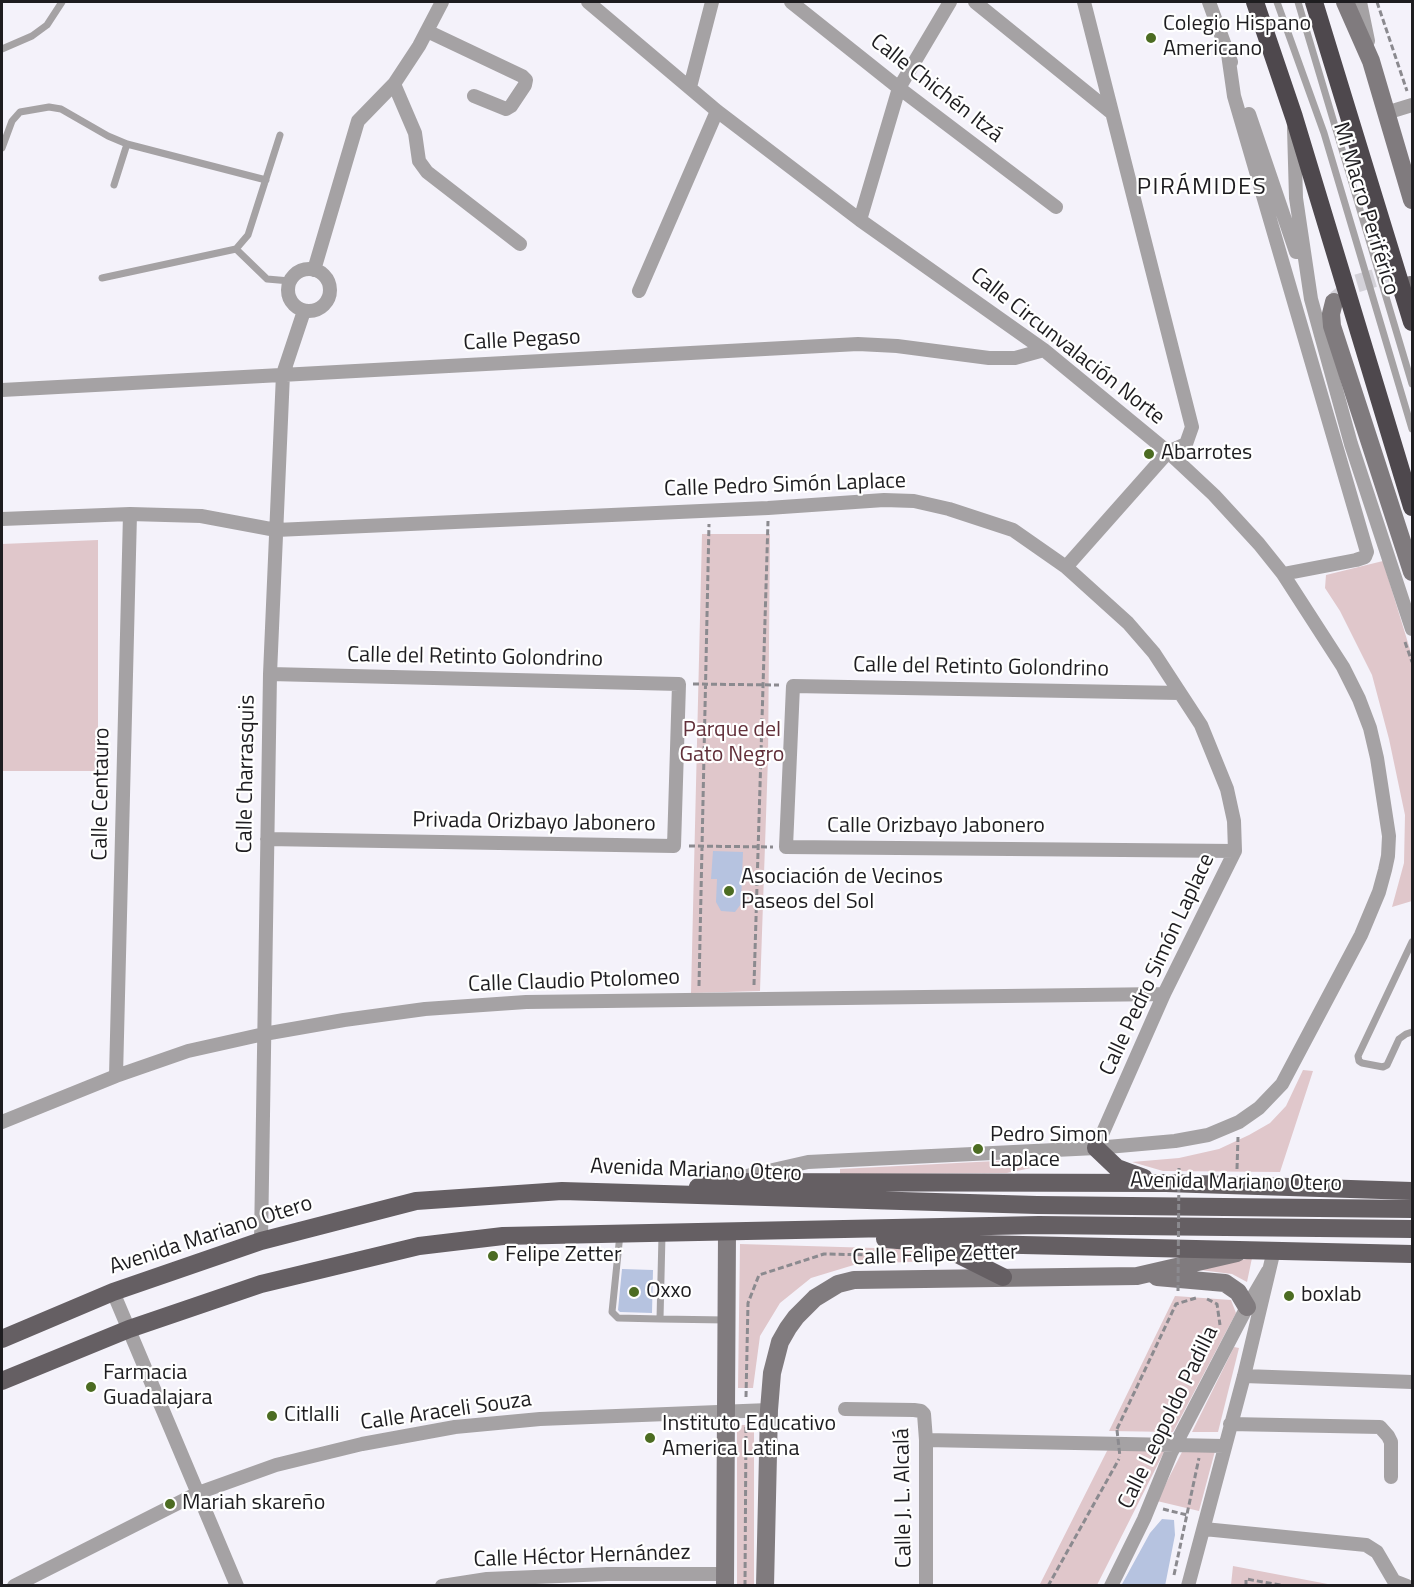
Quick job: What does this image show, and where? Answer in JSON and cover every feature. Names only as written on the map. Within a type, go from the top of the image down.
[{"type":"highway","points":[[1314,2],[1413,322]]},
{"type":"highway","points":[[1255,3],[1294,117],[1413,507]]},
{"type":"main road","points":[[1345,2],[1371,61],[1413,200]]},
{"type":"main road","points":[[1334,303],[1331,314],[1332,326],[1413,572]]},
{"type":"main road","points":[[1096,1148],[1117,1168],[1136,1176],[1166,1183]]},
{"type":"main road","points":[[666,1193],[719,1182],[1166,1183],[1413,1191]]},
{"type":"main road","name":"Avenida Mariano Otero","points":[[2,1339],[113,1292],[261,1242],[416,1201],[562,1191],[1038,1205],[1413,1209]]},
{"type":"main road","name":"Avenida Mariano Otero","points":[[2,1381],[129,1329],[261,1284],[419,1246],[503,1236],[1039,1226],[1413,1229]]},
{"type":"main road","points":[[724,1580],[727,1232]]},
{"type":"main road","points":[[788,1232],[936,1243],[1413,1254]]},
{"type":"main road","points":[[936,1243],[1003,1277]]},
{"type":"main road","name":"Calle Felipe Zetter","points":[[765,1586],[772,1373],[780,1342],[796,1317],[826,1290],[854,1280],[1137,1276],[1251,1250]]},
{"type":"main road","points":[[1137,1276],[1225,1283],[1238,1292],[1247,1307]]},
{"type":"street","points":[[314,270],[358,121],[394,84],[442,2]]},
{"type":"street","name":"Calle Circunvalación Norte","points":[[588,2],[717,111],[860,220],[1044,350],[1168,452],[1215,495],[1283,573],[1343,667],[1363,709],[1377,758],[1389,836],[1388,856],[1379,892],[1361,935],[1282,1084],[1259,1108],[1239,1122],[1208,1135],[1175,1141],[1096,1148],[808,1162],[719,1182]]},
{"type":"street","points":[[690,87],[712,2]]},
{"type":"street","name":"Calle Chichén Itzá","points":[[791,2],[899,88],[1056,207]]},
{"type":"street","points":[[860,220],[899,88],[950,2]]},
{"type":"street","points":[[975,2],[1112,113]]},
{"type":"street","points":[[1066,567],[1168,452],[1186,444],[1192,427],[1084,2]]},
{"type":"street","points":[[1209,2],[1311,299],[1352,444],[1413,629]]},
{"type":"street","points":[[1360,2],[1371,61]]},
{"type":"street","points":[[427,31],[522,76],[526,80],[511,106],[506,109],[474,96]]},
{"type":"street","points":[[1228,54],[1234,96],[1367,552],[1365,557],[1356,560],[1283,573]]},
{"type":"street","points":[[394,84],[415,133],[419,161],[428,172],[520,244]]},
{"type":"street","points":[[1386,113],[1412,105]]},
{"type":"street","points":[[639,291],[717,111]]},
{"type":"street","points":[[1294,117],[1293,150],[1296,198],[1304,265],[1311,299]]},
{"type":"street","points":[[314,270],[326,278],[330,291],[328,298],[318,309],[304,311],[290,299],[288,287],[290,281],[300,271],[314,270]]},
{"type":"street","name":"Calle Charrasquis","points":[[261,1242],[270,674],[283,374],[304,311]]},
{"type":"street","name":"Calle Pegaso","points":[[2,390],[858,344],[897,346],[988,358],[1015,358],[1044,350]]},
{"type":"street","name":"Calle Pedro Simón Laplace","points":[[2,519],[130,514],[201,516],[276,530],[768,508],[884,500],[914,501],[958,511],[1013,530],[1066,567],[1128,623],[1154,652],[1201,725],[1227,789],[1234,821],[1235,850],[1164,994],[1096,1148]]},
{"type":"street","name":"Calle Centauro","points":[[116,1076],[130,514]]},
{"type":"street","name":"Calle del Retinto Golondrino","points":[[270,674],[679,684]]},
{"type":"street","name":"Privada Orizbayo Jabonero","points":[[267,838],[675,846],[679,684]]},
{"type":"street","name":"Calle del Retinto Golondrino","points":[[793,692],[862,686],[1180,693]]},
{"type":"street","points":[[786,847],[793,692]]},
{"type":"street","name":"Calle Orizbayo Jabonero","points":[[786,847],[1235,850]]},
{"type":"street","name":"Calle Claudio Ptolomeo","points":[[2,1122],[116,1076],[188,1052],[264,1034],[367,1017],[475,1004],[1164,994]]},
{"type":"street","points":[[1188,1586],[1244,1376],[1274,1250]]},
{"type":"street","name":"Calle Leopoldo Padilla","points":[[1111,1586],[1144,1519],[1176,1444],[1268,1271]]},
{"type":"street","points":[[113,1292],[237,1586]]},
{"type":"street","points":[[1244,1376],[1413,1382]]},
{"type":"street","name":"Calle J. L. Alcalá","points":[[845,1409],[921,1411],[925,1418],[926,1586]]},
{"type":"street","name":"Calle Araceli Souza","points":[[14,1586],[198,1493],[276,1465],[362,1444],[455,1427],[540,1419],[769,1410]]},
{"type":"street","points":[[1230,1424],[1380,1427],[1389,1436],[1390,1477]]},
{"type":"street","points":[[926,1440],[1224,1446]]},
{"type":"street","points":[[1204,1529],[1366,1545],[1377,1552],[1394,1581],[1407,1586]]},
{"type":"street","name":"Calle Héctor Hernández","points":[[442,1586],[487,1579],[585,1575],[724,1580]]},
{"type":"lane","points":[[2,48],[32,36],[47,25],[62,2]]},
{"type":"lane","name":"Mi Macro Periférico","points":[[1277,2],[1324,133],[1413,429]]},
{"type":"lane","name":"Mi Macro Periférico","points":[[1298,2],[1413,384]]},
{"type":"lane","points":[[2,148],[12,121],[20,112],[49,107],[62,109],[108,136],[127,144],[266,180]]},
{"type":"lane","points":[[102,278],[236,249],[248,235],[280,135]]},
{"type":"lane","points":[[114,185],[127,144]]},
{"type":"lane","points":[[236,249],[267,279],[290,281]]},
{"type":"lane","points":[[1413,942],[1358,1056],[1359,1061],[1383,1067],[1387,1065],[1399,1039],[1413,1032]]},
{"type":"lane","points":[[660,1320],[662,1233]]},
{"type":"lane","points":[[620,1234],[612,1312],[618,1318],[726,1320]]},
{"type":"path","points":[[1377,2],[1412,105]]},
{"type":"path","points":[[754,999],[768,508]]},
{"type":"path","points":[[699,999],[709,510]]},
{"type":"path","points":[[679,684],[763,685],[793,692]]},
{"type":"path","points":[[675,846],[786,847]]},
{"type":"path","points":[[1238,1169],[1239,1122]]},
{"type":"path","points":[[1178,1291],[1179,1167]]},
{"type":"path","points":[[745,1586],[748,1303],[759,1275],[824,1254],[882,1255]]},
{"type":"path","points":[[1172,1259],[1199,1262]]},
{"type":"path","points":[[1048,1586],[1120,1456],[1117,1430],[1176,1305],[1201,1297],[1217,1304],[1220,1329]]},
{"type":"path","points":[[1174,1576],[1201,1452]]},
{"type":"path","points":[[1159,1509],[1187,1515]]},
{"type":"path","points":[[1246,1586],[1246,1579],[1286,1586]]},
{"type":"green space","name":"Parque del Gato Negro","points":[[702,534],[770,534],[768,758],[760,991],[691,993]]},
{"type":"green space","points":[[98,540],[98,771],[2,771],[2,544]]},
{"type":"green space","points":[[1383,561],[1412,656],[1412,901],[1392,907],[1404,863],[1405,815],[1389,739],[1372,675],[1340,611],[1325,588],[1326,575]]},
{"type":"green space","points":[[1303,1070],[1313,1071],[1280,1172],[1163,1171],[1132,1162],[1179,1158],[1219,1149],[1249,1135],[1270,1123],[1286,1106]]},
{"type":"green space","points":[[1035,1159],[1036,1167],[1007,1173],[840,1174],[840,1169]]},
{"type":"green space","points":[[740,1244],[941,1250],[957,1260],[857,1264],[811,1278],[780,1303],[760,1336],[753,1388],[738,1388]]},
{"type":"green space","points":[[1252,1258],[1247,1282],[1232,1274],[1192,1269]]},
{"type":"green space","points":[[1175,1296],[1231,1300],[1236,1313],[1173,1432],[1109,1431]]},
{"type":"green space","points":[[1234,1347],[1239,1348],[1218,1432],[1192,1432]]},
{"type":"green space","points":[[737,1425],[754,1425],[754,1585],[737,1585]]},
{"type":"green space","points":[[1108,1449],[1165,1450],[1097,1585],[1039,1586]]},
{"type":"green space","points":[[1183,1450],[1215,1451],[1199,1511],[1157,1501]]},
{"type":"green space","points":[[1233,1566],[1333,1585],[1231,1585]]},
{"type":"building","name":"Asociación de Vecinos Paseos del Sol","points":[[713,851],[743,852],[741,904],[735,912],[721,911],[716,902],[717,879],[711,879]]},
{"type":"building","name":"Oxxo","points":[[622,1269],[653,1270],[652,1313],[620,1312],[618,1310]]},
{"type":"building","points":[[1162,1519],[1174,1520],[1175,1535],[1165,1586],[1121,1586],[1150,1533]]},
{"type":"tunnel","points":[[1336,300],[1355,284],[1375,278],[1387,278],[1410,285]]},
{"type":"place","name":"Colegio Hispano Americano","points":[[1151,38]]},
{"type":"place","name":"Abarrotes","points":[[1149,454]]},
{"type":"place","name":"Asociación de Vecinos Paseos del Sol","points":[[729,891]]},
{"type":"place","name":"Pedro Simon Laplace","points":[[978,1149]]},
{"type":"place","name":"Felipe Zetter","points":[[493,1256]]},
{"type":"place","name":"Oxxo","points":[[634,1292]]},
{"type":"place","name":"boxlab","points":[[1289,1296]]},
{"type":"place","name":"Farmacia Guadalajara","points":[[91,1387]]},
{"type":"place","name":"Citlalli","points":[[272,1416]]},
{"type":"place","name":"Instituto Educativo America Latina","points":[[650,1438]]},
{"type":"place","name":"Mariah skareño","points":[[170,1504]]},
{"type":"district","name":"PIRÁMIDES","points":[[1202,188]]}]
